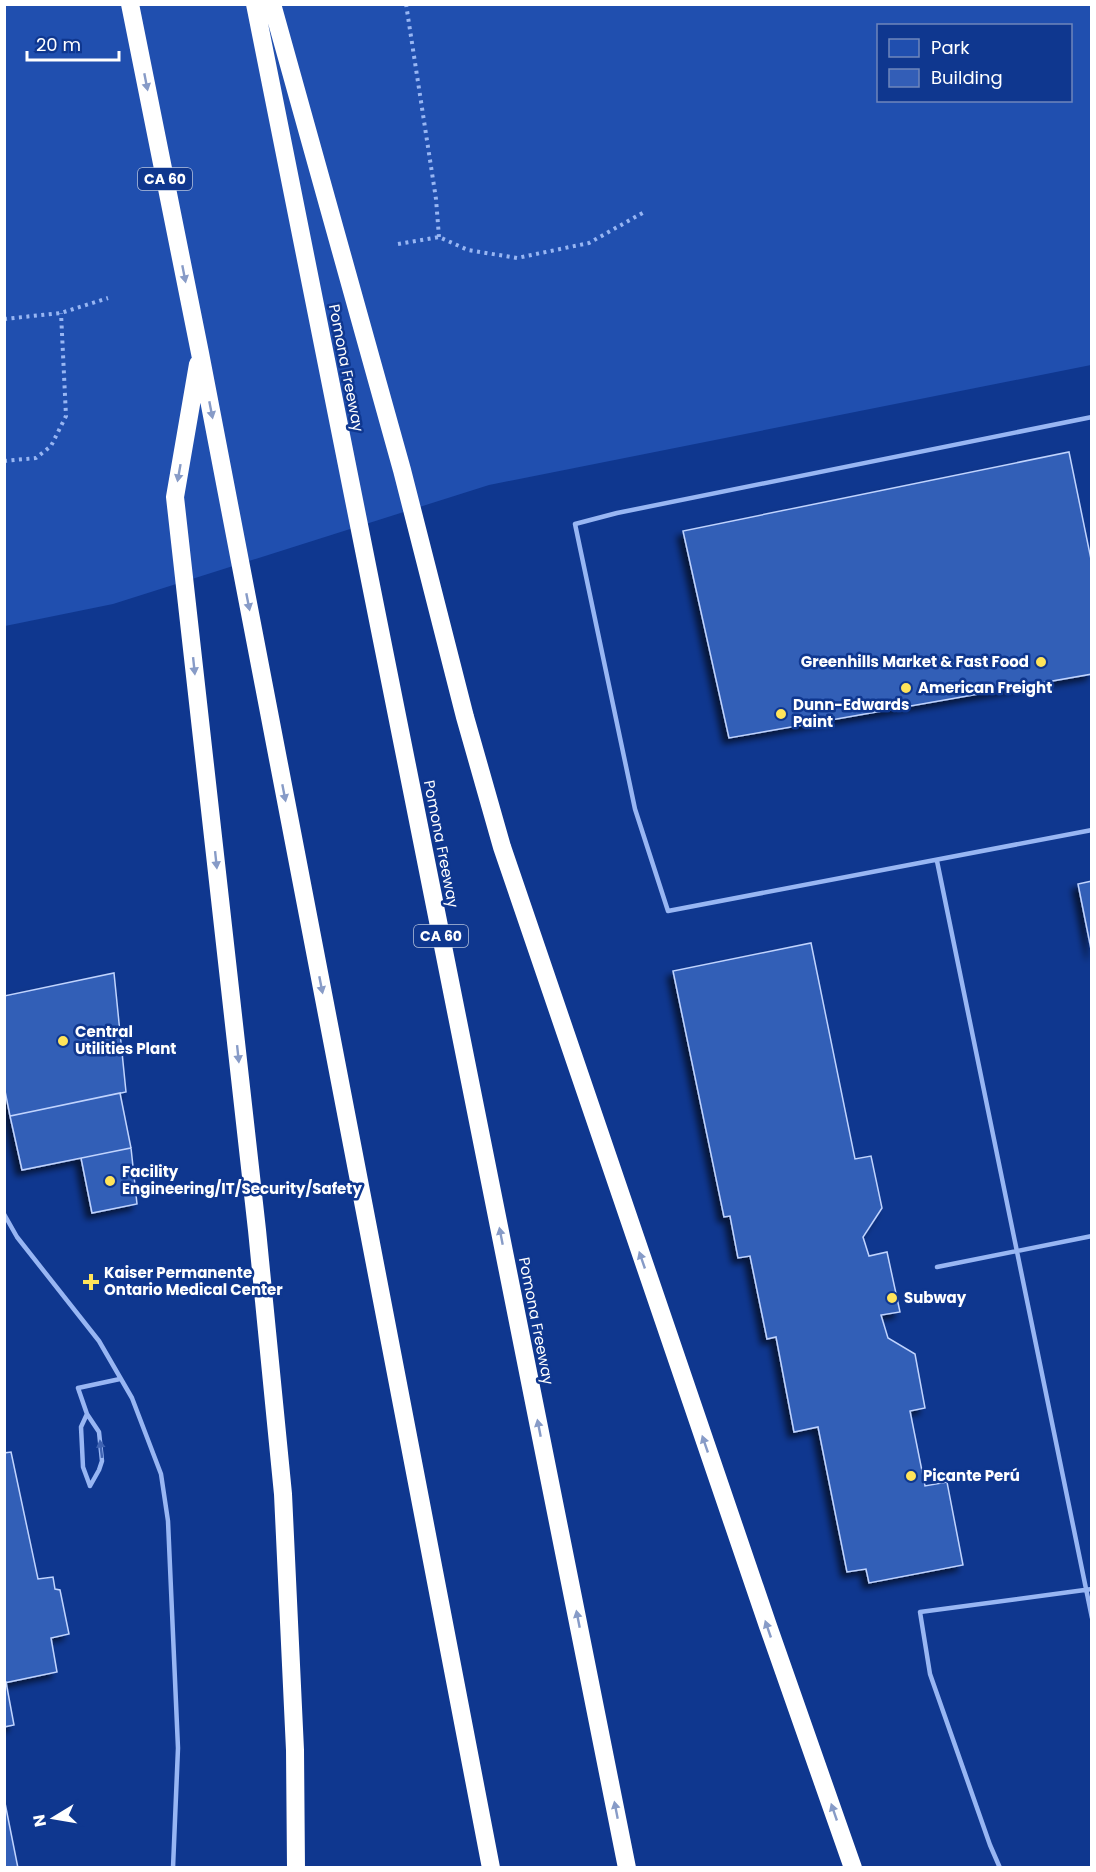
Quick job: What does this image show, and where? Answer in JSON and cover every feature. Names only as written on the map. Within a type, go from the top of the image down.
[{"type":"highway","name":"CA 60","points":[[130,4],[200,353],[491,1868]]},
{"type":"highway","name":"Pomona Freeway","points":[[255,4],[627,1868]]},
{"type":"highway","points":[[272,4],[402,470],[465,717],[502,847],[853,1868]]},
{"type":"highway","points":[[200,353],[175,497],[257,1230],[283,1494],[295,1750],[296,1868]]},
{"type":"lane","points":[[1092,417],[617,513],[575,524],[635,809],[668,911],[1092,830]]},
{"type":"lane","points":[[937,861],[1092,1618]]},
{"type":"lane","points":[[4,1214],[17,1237],[99,1341],[132,1398],[161,1474],[168,1521],[178,1748],[173,1868]]},
{"type":"lane","points":[[937,1267],[1092,1236]]},
{"type":"lane","points":[[87,1414],[81,1426],[83,1467],[90,1486],[102,1461],[99,1432],[87,1414],[78,1388],[120,1379]]},
{"type":"lane","points":[[1000,1868],[930,1674],[920,1612],[1092,1589]]},
{"type":"path","points":[[406,4],[436,199],[439,237]]},
{"type":"path","points":[[398,244],[439,237],[468,250],[517,258],[589,243],[646,211]]},
{"type":"path","points":[[4,319],[61,313],[108,298]]},
{"type":"path","points":[[4,461],[36,458],[51,446],[66,416],[61,313]]},
{"type":"green space","points":[[5,5],[1091,5],[1091,365],[489,485],[113,604],[5,626]]},
{"type":"building","points":[[1069,452],[1092,564],[1092,674],[729,738],[683,531]]},
{"type":"building","points":[[1092,881],[1092,954],[1078,884]]},
{"type":"building","points":[[811,943],[855,1159],[871,1156],[882,1208],[863,1237],[869,1256],[887,1252],[900,1312],[881,1315],[888,1338],[915,1354],[925,1408],[910,1411],[925,1486],[947,1482],[963,1565],[869,1583],[866,1569],[847,1572],[818,1427],[794,1432],[776,1337],[767,1339],[750,1256],[738,1258],[730,1216],[724,1217],[673,971]]},
{"type":"building","name":"Central Utilities Plant","points":[[114,973],[126,1092],[10,1116],[4,1086],[4,996]]},
{"type":"building","points":[[120,1093],[131,1148],[22,1170],[10,1116]]},
{"type":"building","name":"Facility Engineering/IT/Security/Safety","points":[[131,1148],[137,1204],[92,1213],[81,1158]]},
{"type":"building","points":[[11,1452],[38,1579],[53,1577],[55,1589],[60,1590],[69,1634],[51,1638],[57,1672],[4,1683],[4,1453]]},
{"type":"building","points":[[6,1682],[14,1725],[4,1727],[4,1683]]},
{"type":"building","points":[[4,1798],[18,1868],[4,1868]]},
{"type":"place","name":"Greenhills Market & Fast Food","points":[[1041,662]]},
{"type":"place","name":"American Freight","points":[[906,688]]},
{"type":"place","name":"Dunn-Edwards Paint","points":[[781,714]]},
{"type":"place","name":"Central Utilities Plant","points":[[63,1041]]},
{"type":"place","name":"Facility Engineering/IT/Security/Safety","points":[[110,1181]]},
{"type":"place","name":"Kaiser Permanente Ontario Medical Center","points":[[91,1282]]},
{"type":"place","name":"Subway","points":[[892,1298]]},
{"type":"place","name":"Picante Perú","points":[[911,1476]]}]
